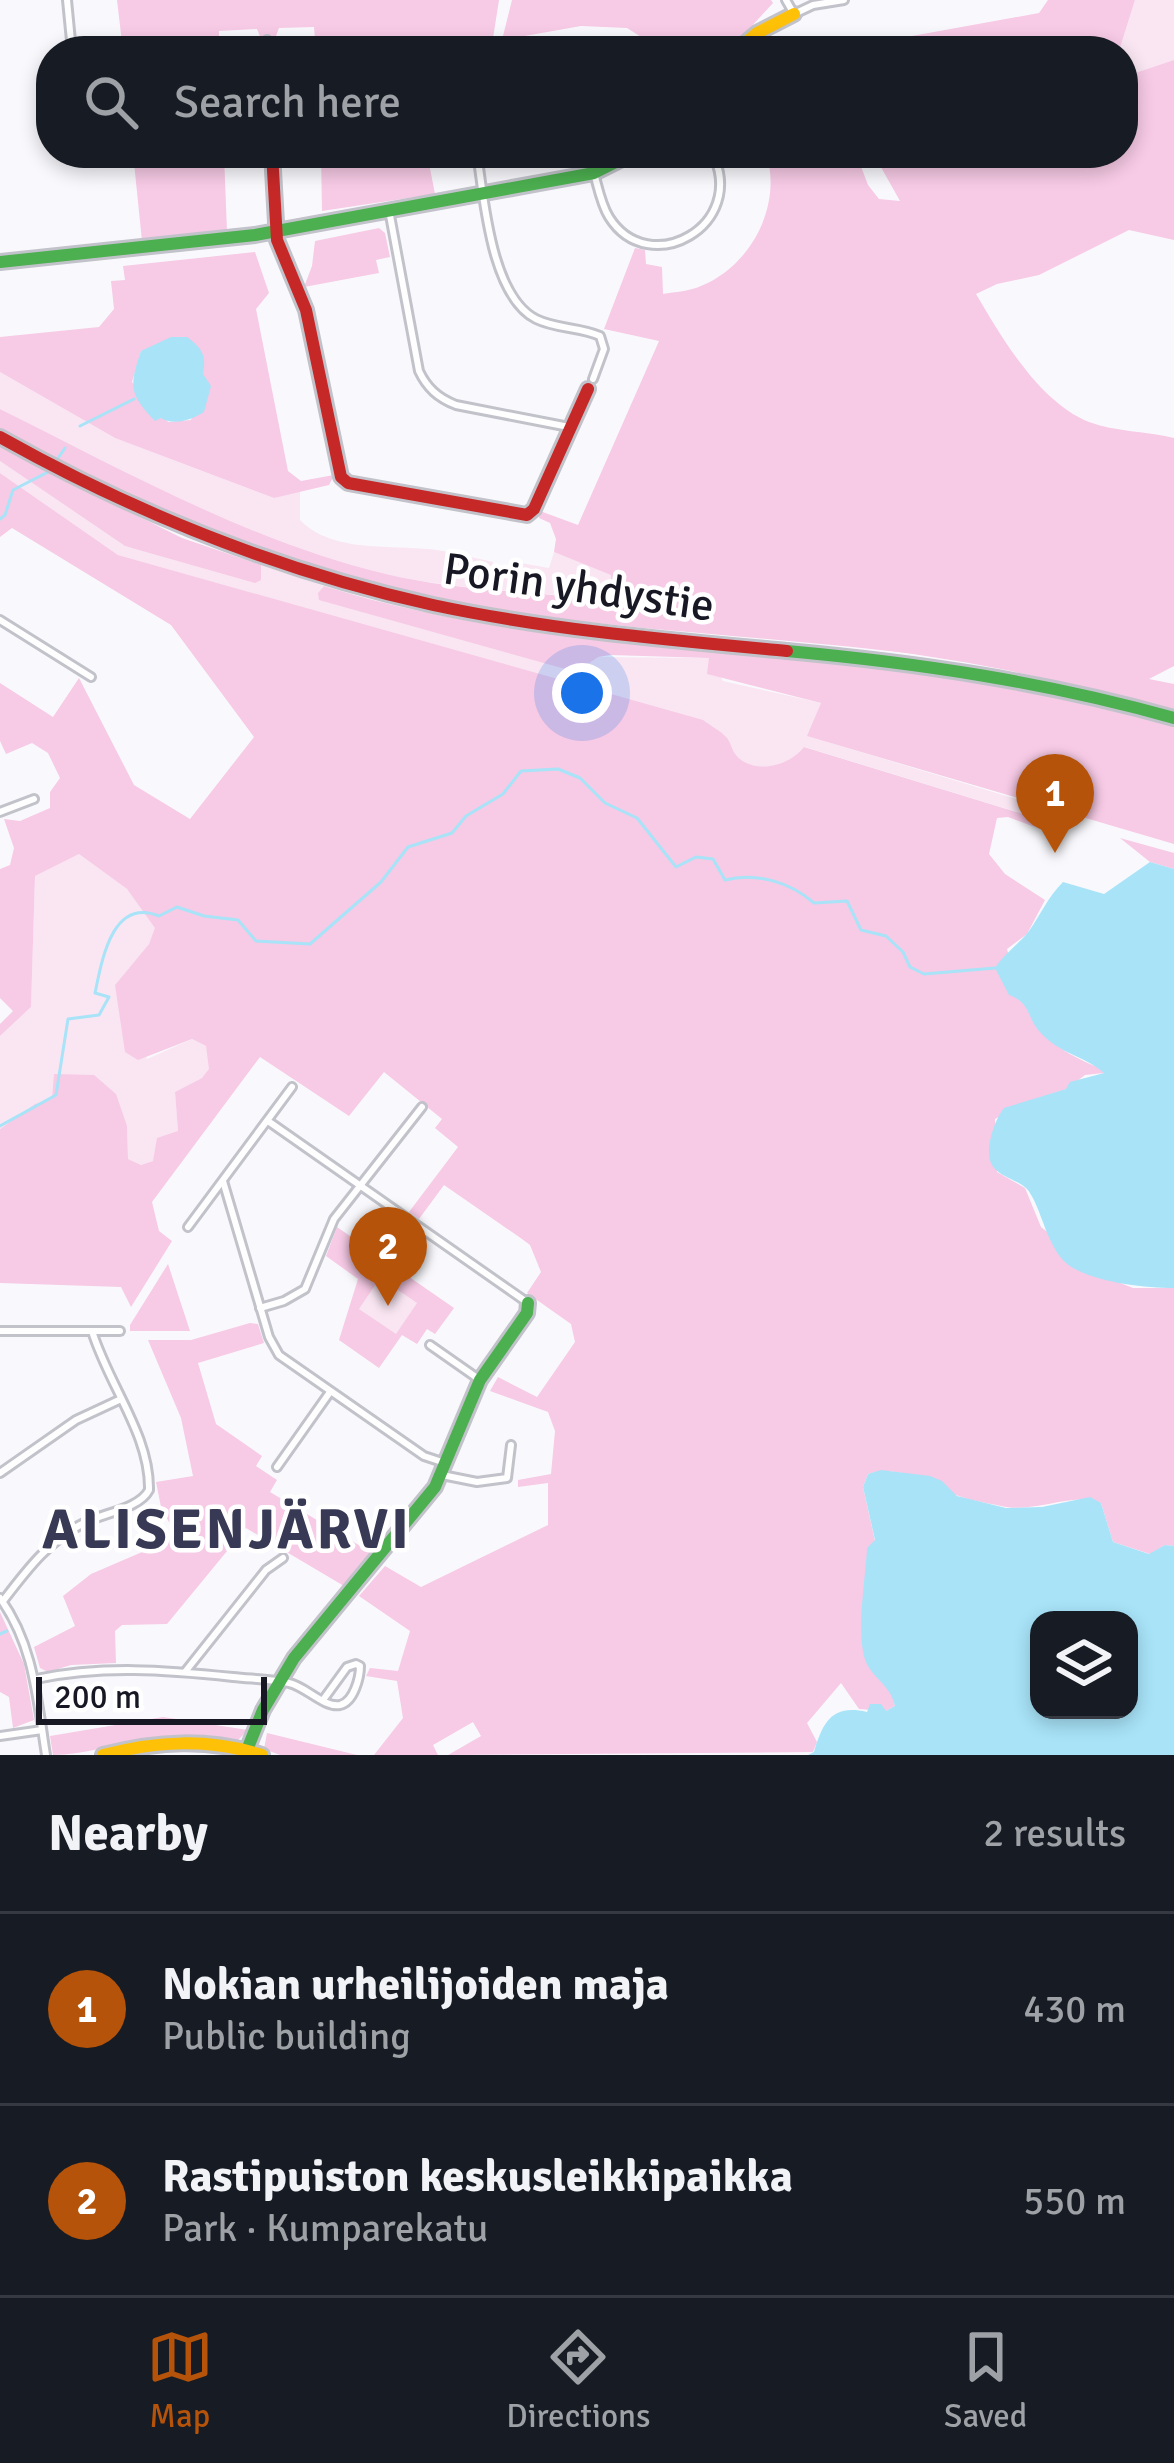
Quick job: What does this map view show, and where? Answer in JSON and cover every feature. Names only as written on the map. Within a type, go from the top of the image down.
[{"type":"street","points":[[67,0],[71,36]]},
{"type":"street","points":[[786,0],[794,14]]},
{"type":"street","points":[[754,36],[794,14],[844,0]]},
{"type":"street","points":[[273,168],[276,231],[306,310],[337,471],[349,483],[527,515],[604,349],[600,336],[530,316],[510,297],[500,272],[479,168]]},
{"type":"street","points":[[0,262],[276,231],[602,168]]},
{"type":"street","points":[[594,172],[607,214],[618,229],[632,238],[664,245],[697,233],[717,207],[722,185],[717,168]]},
{"type":"street","points":[[389,210],[418,371],[424,381],[442,400],[456,405],[568,427]]},
{"type":"street","name":"Porin yhdystie","points":[[0,437],[152,514],[235,549],[339,584],[501,618],[976,672],[1080,692],[1174,718]]},
{"type":"street","points":[[0,620],[91,676]]},
{"type":"street","points":[[0,812],[34,799]]},
{"type":"street","points":[[188,1227],[292,1087]]},
{"type":"street","points":[[260,1308],[304,1288],[334,1219],[422,1108]]},
{"type":"street","points":[[247,1750],[278,1682],[443,1469],[480,1380],[527,1313],[528,1303],[268,1120]]},
{"type":"street","points":[[223,1181],[260,1308],[279,1355],[443,1469],[477,1482],[507,1478],[511,1445]]},
{"type":"street","points":[[0,1331],[120,1331]]},
{"type":"street","points":[[46,1755],[36,1679],[2,1599],[68,1531],[147,1496],[149,1483],[145,1446],[119,1400],[92,1331]]},
{"type":"street","points":[[430,1345],[480,1380]]},
{"type":"street","points":[[278,1467],[330,1392]]},
{"type":"street","points":[[0,1472],[76,1420],[119,1400]]},
{"type":"street","points":[[184,1672],[266,1570],[284,1558]]},
{"type":"street","points":[[36,1679],[103,1669],[184,1672],[294,1684],[323,1700],[333,1705],[345,1704],[361,1674],[360,1666],[347,1667],[323,1700]]},
{"type":"street","points":[[0,1736],[42,1730]]},
{"type":"street","points":[[103,1755],[186,1741],[262,1755]]},
{"type":"shaded area","points":[[117,0],[499,0],[493,36],[315,36],[314,27],[279,28],[276,36],[260,36],[257,29],[219,31],[219,36],[121,36]]},
{"type":"shaded area","points":[[512,0],[773,3],[743,36],[640,36],[627,28],[581,26],[503,36]]},
{"type":"shaded area","points":[[1048,0],[1135,0],[1124,36],[912,36],[1039,13]]},
{"type":"shaded area","points":[[1135,0],[1174,0],[1174,60],[1138,72],[1138,36],[1124,36]]},
{"type":"shaded area","points":[[1174,60],[1174,240],[1129,230],[1039,275],[976,294],[1023,367],[1071,413],[1099,425],[1174,438],[1174,666],[1149,679],[1174,684],[1174,710],[1028,675],[917,655],[501,611],[376,586],[230,539],[90,476],[0,428],[0,409],[188,502],[336,560],[440,584],[603,600],[612,592],[611,575],[554,552],[556,539],[550,523],[539,518],[540,511],[578,525],[659,341],[604,329],[635,248],[645,250],[646,264],[662,267],[663,294],[697,288],[719,277],[759,231],[770,193],[769,168],[862,168],[879,199],[900,201],[881,168],[1138,168],[1138,72]]},
{"type":"shaded area","points":[[135,168],[225,168],[227,232],[142,241]]},
{"type":"shaded area","points":[[321,168],[430,168],[435,194],[322,211]]},
{"type":"shaded area","points":[[379,228],[385,233],[390,257],[376,260],[379,273],[304,287],[315,241]]},
{"type":"shaded area","points":[[255,252],[269,293],[256,309],[288,471],[301,481],[334,475],[329,485],[274,498],[115,438],[0,372],[0,337],[99,327],[114,309],[111,281],[125,280],[123,266]],"holes":[[[183,339],[203,374],[191,420],[168,422],[132,382],[141,351]]]},
{"type":"shaded area","points":[[0,372],[115,438],[274,498],[300,490],[300,520],[329,538],[364,546],[458,554],[493,562],[491,574],[518,575],[521,563],[549,568],[554,552],[612,575],[612,592],[603,600],[440,584],[386,574],[286,543],[188,502],[0,409]]},
{"type":"shaded area","points":[[0,447],[182,538],[261,565],[261,580],[255,583],[125,546],[0,461]]},
{"type":"shaded area","points":[[0,461],[125,546],[261,579],[261,565],[324,586],[318,593],[598,657],[710,658],[723,681],[821,703],[808,736],[1079,818],[1069,828],[805,747],[782,763],[753,766],[704,721],[814,848],[568,683],[118,555],[0,473]]},
{"type":"shaded area","points":[[0,473],[118,555],[703,720],[752,765],[782,763],[804,747],[1069,828],[1054,834],[1008,817],[997,818],[989,854],[1005,874],[1045,900],[1027,934],[1007,949],[1027,1010],[1047,1037],[1104,1073],[1085,1075],[1067,1089],[995,1119],[997,1172],[1025,1188],[1041,1227],[1105,1277],[1133,1288],[1174,1288],[1174,1546],[1165,1545],[1150,1554],[1113,1542],[1101,1503],[1091,1500],[1013,1508],[961,1497],[903,1473],[868,1474],[863,1487],[875,1541],[876,1674],[892,1692],[895,1706],[886,1711],[859,1709],[841,1683],[807,1723],[817,1742],[813,1752],[448,1755],[481,1736],[473,1722],[433,1745],[438,1755],[374,1755],[403,1718],[397,1681],[366,1676],[370,1668],[398,1671],[410,1631],[359,1596],[385,1566],[421,1587],[548,1525],[548,1483],[518,1487],[518,1480],[551,1474],[555,1431],[548,1412],[490,1391],[498,1377],[537,1397],[575,1342],[571,1324],[527,1293],[541,1272],[530,1245],[444,1185],[419,1219],[409,1212],[458,1147],[435,1128],[442,1119],[384,1072],[349,1116],[260,1057],[152,1202],[159,1231],[172,1241],[131,1307],[121,1287],[0,1283],[0,1129],[35,1104],[52,1099],[54,1074],[94,1075],[116,1094],[127,1126],[128,1159],[141,1165],[153,1161],[157,1138],[178,1131],[175,1092],[209,1069],[206,1046],[192,1039],[138,1060],[125,1052],[115,985],[149,944],[155,928],[127,889],[79,854],[35,876],[31,1007],[0,1036],[0,1024],[13,1011],[0,998],[0,869],[10,865],[14,848],[4,819],[20,821],[50,808],[50,792],[60,778],[48,753],[32,743],[6,754],[0,741],[0,683],[53,717],[79,678],[134,785],[190,819],[254,737],[171,625],[12,528],[0,537]]},
{"type":"shaded area","points":[[324,586],[428,613],[534,631],[964,677],[1070,696],[1174,725],[1174,844],[807,736],[821,703],[707,674],[709,658],[610,655],[576,672],[319,600]]},
{"type":"shaded area","points":[[1120,838],[1174,853],[1174,869],[1150,862]]},
{"type":"shaded area","points":[[79,854],[127,889],[156,928],[149,944],[115,985],[147,1059],[192,1039],[206,1046],[210,1069],[175,1092],[178,1131],[153,1161],[141,1165],[128,1159],[127,1126],[53,1099],[35,1104],[0,1129],[0,1036],[31,1007],[35,876]]},
{"type":"shaded area","points":[[337,1227],[454,1308],[435,1334],[427,1329],[417,1344],[402,1335],[379,1368],[339,1340],[358,1279],[326,1256]],"holes":[[[380,1278],[417,1303],[396,1334],[359,1309]]]},
{"type":"shaded area","points":[[168,1264],[190,1331],[130,1331],[130,1325]]},
{"type":"shaded area","points":[[380,1278],[417,1303],[396,1335],[359,1309]]},
{"type":"shaded area","points":[[258,1324],[264,1343],[198,1363],[216,1424],[262,1456],[256,1466],[277,1480],[270,1492],[372,1553],[344,1586],[246,1528],[167,1624],[122,1625],[115,1631],[116,1663],[71,1665],[48,1672],[40,1668],[34,1647],[75,1626],[63,1596],[91,1574],[177,1537],[161,1507],[156,1482],[193,1476],[181,1418],[148,1340],[191,1340]]},
{"type":"shaded area","points":[[0,1612],[24,1664],[34,1720],[13,1728],[9,1697],[0,1692]]},
{"type":"shaded area","points":[[163,1717],[248,1730],[237,1741],[164,1736],[53,1755],[50,1736]]},
{"type":"shaded area","points":[[267,1733],[357,1755],[280,1755],[264,1749]]},
{"type":"water","points":[[171,337],[187,337],[200,349],[203,374],[211,386],[204,412],[182,421],[155,421],[136,396],[134,373],[141,351]]},
{"type":"water","points":[[1150,862],[1174,869],[1174,1288],[1123,1284],[1073,1268],[1050,1240],[1032,1195],[996,1170],[989,1154],[992,1133],[1004,1108],[1104,1073],[1047,1039],[1025,1006],[1009,995],[995,968],[1029,931],[1063,882],[1104,894]]},
{"type":"water","points":[[881,1470],[930,1476],[957,1496],[1006,1508],[1042,1507],[1090,1497],[1101,1503],[1113,1542],[1149,1554],[1165,1545],[1174,1546],[1174,1755],[808,1755],[814,1752],[825,1724],[837,1713],[867,1712],[870,1704],[881,1704],[886,1711],[895,1706],[868,1666],[862,1642],[867,1548],[875,1540],[863,1487],[868,1474]]},
{"type":"waterway","points":[[80,426],[134,399]]},
{"type":"waterway","points":[[56,461],[65,448]]},
{"type":"waterway","points":[[0,519],[13,490],[48,472]]},
{"type":"waterway","points":[[0,1126],[56,1095],[68,1019],[99,1015],[109,997],[95,993],[106,949],[130,915],[159,916],[177,907],[238,920],[256,941],[310,944],[381,882],[408,847],[452,833],[466,816],[503,794],[521,771],[558,769],[580,778],[605,803],[637,818],[676,867],[696,857],[713,859],[725,880],[760,878],[783,884],[814,903],[847,901],[861,930],[886,936],[903,952],[910,967],[924,974],[995,968]]},
{"type":"waterway","points":[[0,1634],[7,1631]]},
{"type":"traffic: fast","points":[[0,262],[255,235],[604,168]]},
{"type":"traffic: fast","points":[[787,651],[982,676],[1174,718]]},
{"type":"traffic: fast","points":[[247,1750],[263,1710],[294,1658],[435,1487],[480,1380],[527,1313],[528,1303]]},
{"type":"traffic: slow","points":[[754,36],[794,14]]},
{"type":"traffic: slow","points":[[103,1755],[182,1743],[262,1755]]},
{"type":"traffic: jam","points":[[273,168],[277,240],[306,310],[341,477],[348,483],[527,515],[534,509],[588,389]]},
{"type":"traffic: jam","points":[[0,437],[104,491],[210,537],[376,591],[565,628],[787,651]]},
{"type":"place","name":"Nokian urheilijoiden maja","points":[[1055,853]]},
{"type":"place","name":"Rastipuiston keskusleikkipaikka","points":[[388,1306]]},
{"type":"district","name":"ALISENJÄRVI","points":[[227,1528]]}]
